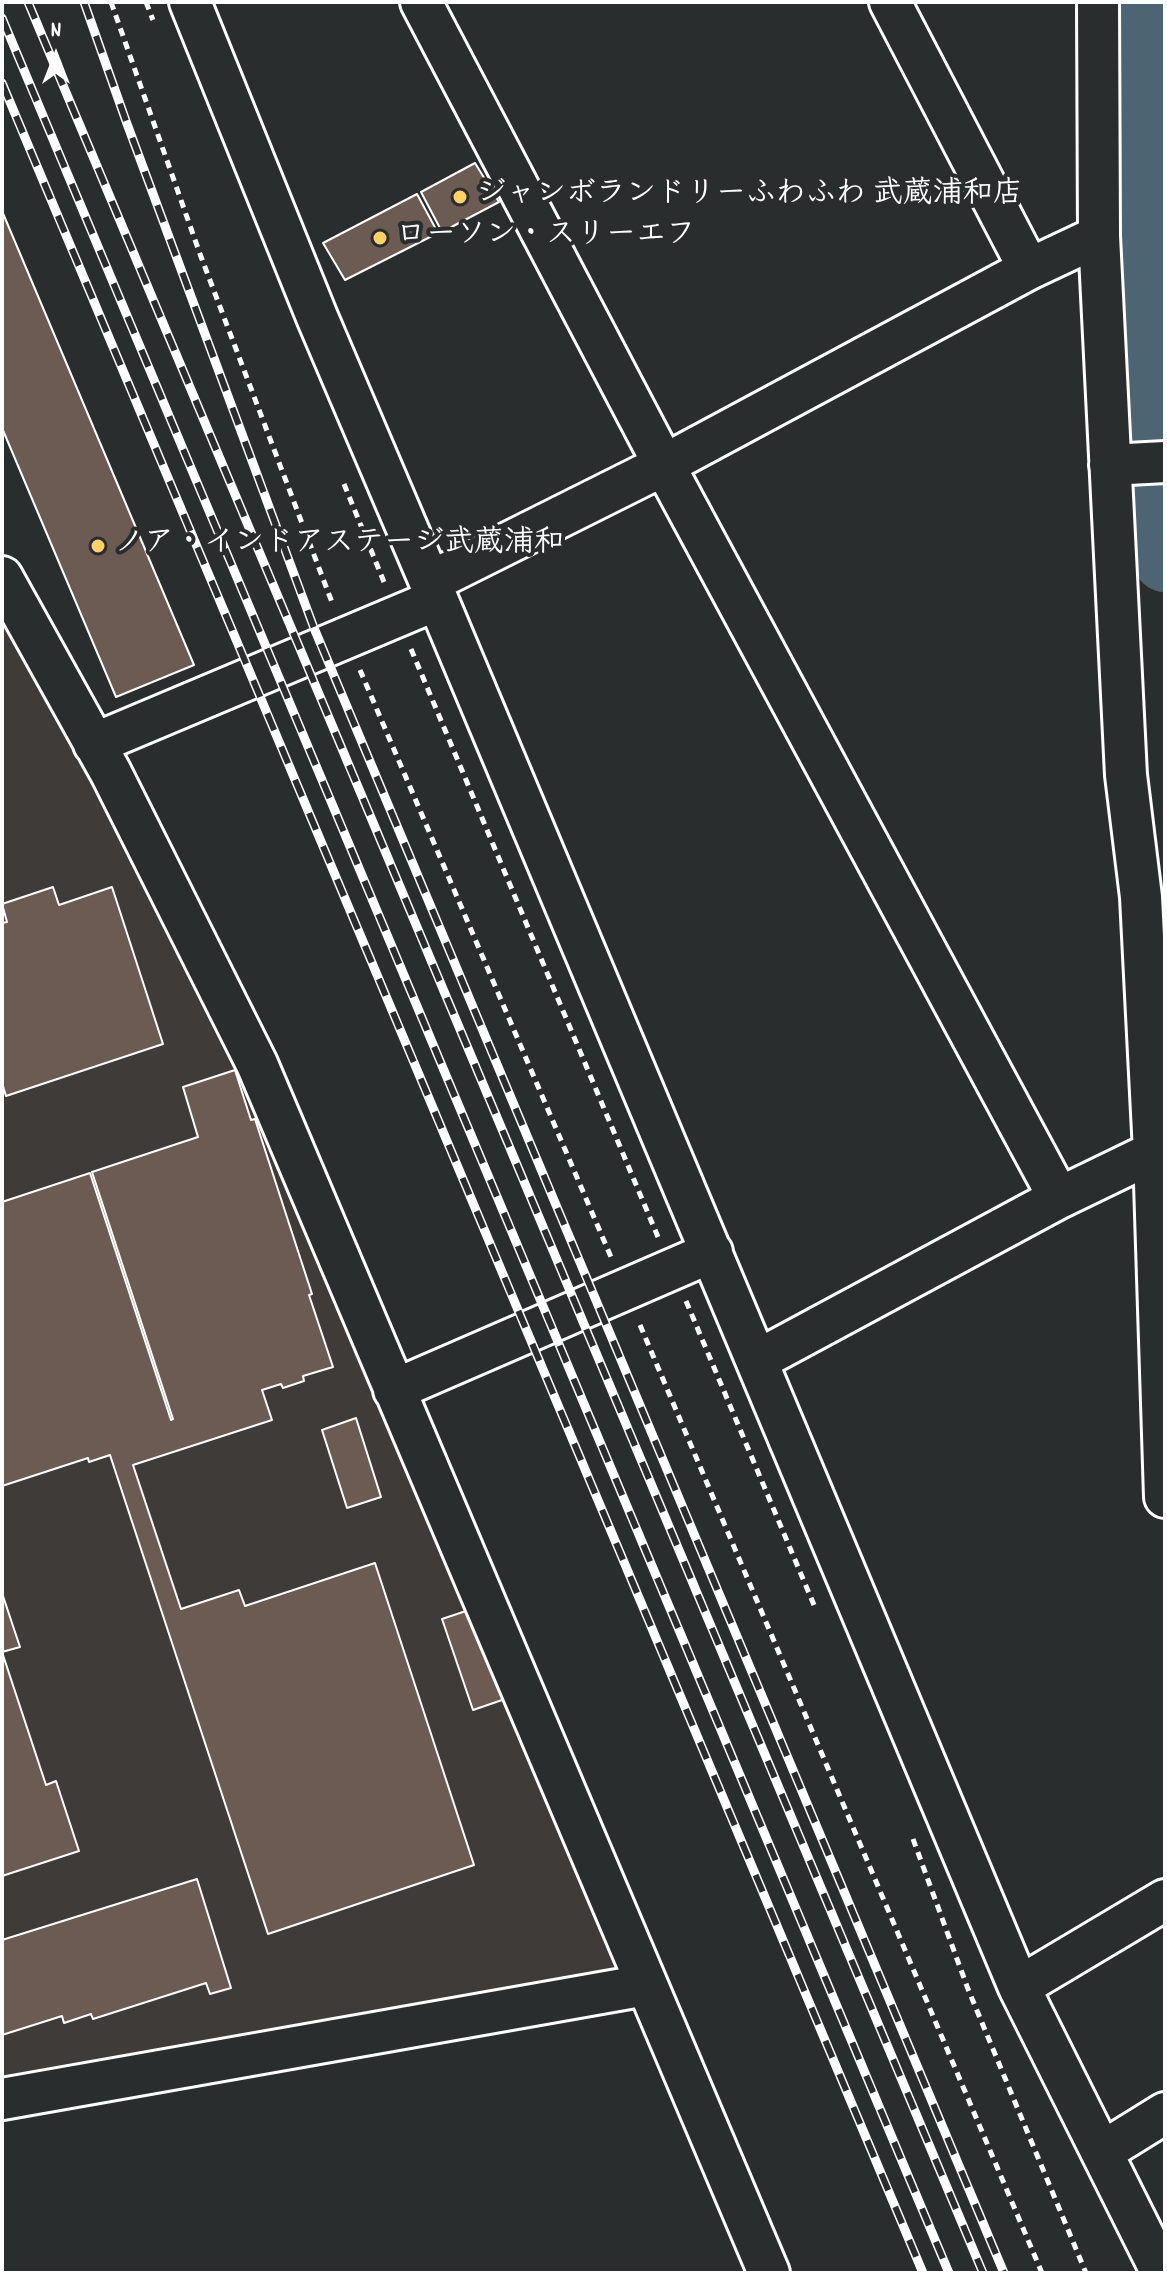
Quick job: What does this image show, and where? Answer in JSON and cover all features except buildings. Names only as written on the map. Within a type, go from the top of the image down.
[{"type":"street","points":[[190,2],[317,317],[1019,1987],[1162,2273]]},
{"type":"street","points":[[421,2],[664,465],[1059,1198]]},
{"type":"street","points":[[890,2],[1029,269]]},
{"type":"street","points":[[1098,2],[1099,236],[1134,464],[1126,775],[1141,897],[1154,1152],[1165,1497]]},
{"type":"street","points":[[94,744],[346,638],[1029,269],[1099,236]]},
{"type":"street","points":[[2,577],[94,744],[257,1064],[769,2273]]},
{"type":"street","points":[[758,1360],[1059,1198],[1154,1152]]},
{"type":"street","points":[[394,1390],[712,1252]]},
{"type":"street","points":[[1019,1987],[1165,1900]]},
{"type":"street","points":[[2,2099],[646,1985]]},
{"type":"street","points":[[1102,2152],[1165,2113]]},
{"type":"path","points":[[111,2],[200,254],[346,638],[1042,2273]]},
{"type":"path","points":[[405,636],[661,1242]]},
{"type":"path","points":[[686,1300],[816,1608]]},
{"type":"path","points":[[909,1829],[968,1989],[1086,2273]]},
{"type":"shaded area","points":[[2,577],[111,773],[646,1985],[2,2099]]},
{"type":"waterway","points":[[1136,2],[1165,560]]},
{"type":"railway","points":[[28,2],[983,2273]]},
{"type":"railway","points":[[84,2],[314,628],[1004,2273]]},
{"type":"railway","points":[[2,18],[949,2273]]},
{"type":"railway","points":[[2,83],[923,2273]]},
{"type":"place","name":"ジャンボランドリーふわふわ 武蔵浦和店","points":[[460,197]]},
{"type":"place","name":"ローソン・スリーエフ","points":[[380,238]]},
{"type":"place","name":"ノア・インドアステージ武蔵浦和","points":[[98,546]]}]
